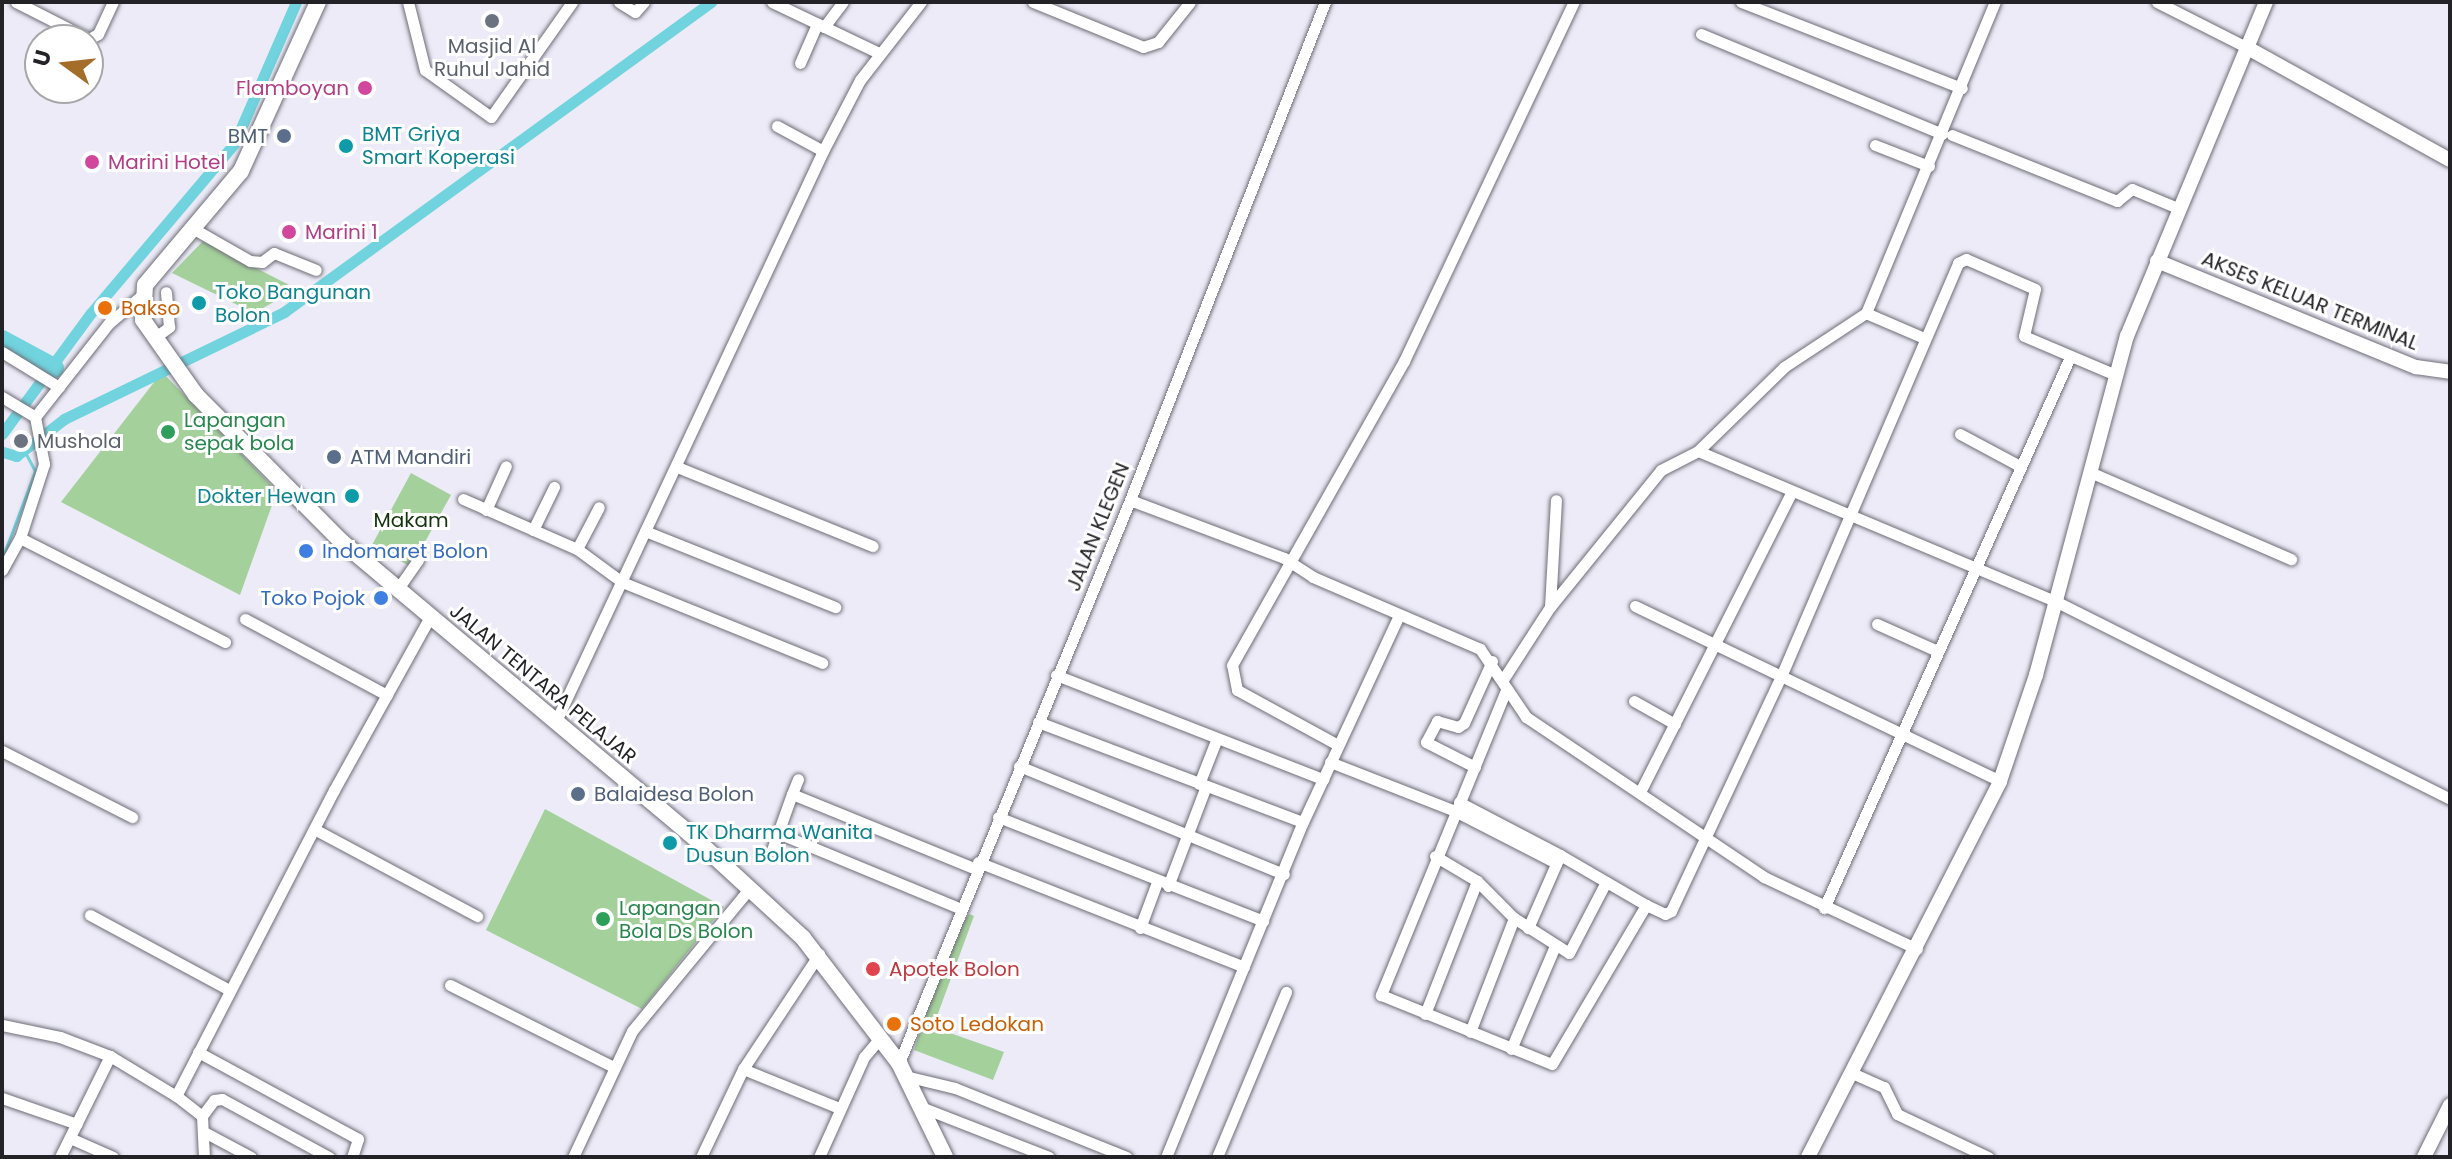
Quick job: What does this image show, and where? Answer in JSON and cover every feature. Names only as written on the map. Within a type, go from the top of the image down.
[{"type":"main road","points":[[154,338],[142,316],[141,296],[148,281],[194,229],[254,149],[318,2]]},
{"type":"main road","name":"JALAN TENTARA PELAJAR","points":[[154,338],[176,373],[315,517],[750,888],[819,954],[902,1070],[945,1157]]},
{"type":"street","points":[[16,2],[89,39],[98,34],[113,2]]},
{"type":"street","points":[[408,2],[425,70],[491,117],[572,2]]},
{"type":"street","points":[[619,2],[635,12],[644,2]]},
{"type":"street","points":[[772,2],[879,53]]},
{"type":"street","points":[[800,63],[821,25],[843,2]]},
{"type":"street","points":[[556,721],[823,151],[879,53],[921,2]]},
{"type":"street","points":[[1036,3],[1143,47],[1158,42],[1190,2]]},
{"type":"street","name":"JALAN KLEGEN","points":[[902,1070],[959,908],[1130,500],[1325,2]]},
{"type":"street","points":[[1338,745],[1237,690],[1231,680],[1244,638],[1404,361],[1574,2]]},
{"type":"street","points":[[1741,2],[1962,88]]},
{"type":"street","points":[[1646,905],[1557,1060],[1549,1063],[1379,993],[1475,767],[1505,684],[1550,607],[1661,470],[1698,451],[1784,367],[1866,313],[1929,166],[1947,135],[1995,2]]},
{"type":"street","points":[[2157,2],[2246,47],[2450,160]]},
{"type":"street","points":[[1815,1155],[1852,1073],[2000,781],[2092,473],[2116,375],[2157,261],[2266,2]]},
{"type":"street","points":[[1701,34],[2117,201],[2132,189],[2180,209]]},
{"type":"street","points":[[777,126],[823,151]]},
{"type":"street","points":[[1875,145],[1929,166]]},
{"type":"street","points":[[194,229],[250,261],[262,262],[274,253],[316,270]]},
{"type":"street","points":[[1330,762],[1457,807],[1669,914],[1708,839],[1782,674],[1958,263],[1966,259],[2035,289],[2024,336],[2116,375]]},
{"type":"street","name":"AKSES KELUAR TERMINAL","points":[[2157,261],[2416,367],[2450,372]]},
{"type":"street","points":[[154,338],[169,327],[166,292]]},
{"type":"street","points":[[29,412],[109,323],[141,296]]},
{"type":"street","points":[[1866,313],[1924,338]]},
{"type":"street","points":[[2,352],[53,383]]},
{"type":"street","points":[[1824,908],[1935,650],[2070,357]]},
{"type":"street","points":[[2,397],[29,412],[43,452],[37,492],[20,538],[2,570]]},
{"type":"street","points":[[1960,434],[2020,466]]},
{"type":"street","points":[[1698,451],[1973,570],[2055,601],[2450,799]]},
{"type":"street","points":[[486,510],[506,466]]},
{"type":"street","points":[[677,467],[873,546]]},
{"type":"street","points":[[2092,473],[2291,559]]},
{"type":"street","points":[[533,530],[554,487]]},
{"type":"street","points":[[1640,792],[1792,491]]},
{"type":"street","points":[[463,499],[577,549],[622,582],[822,663]]},
{"type":"street","points":[[1130,500],[1289,563],[1480,649],[1492,661],[1526,717],[1708,839],[1824,908],[1917,949]]},
{"type":"street","points":[[1550,607],[1556,500]]},
{"type":"street","points":[[577,549],[599,507]]},
{"type":"street","points":[[645,531],[835,607]]},
{"type":"street","points":[[20,538],[225,642]]},
{"type":"street","points":[[397,590],[418,560]]},
{"type":"street","points":[[1635,606],[2000,781]]},
{"type":"street","points":[[1166,1157],[1303,822],[1399,615]]},
{"type":"street","points":[[176,1096],[314,829],[430,617]]},
{"type":"street","points":[[245,619],[387,695]]},
{"type":"street","points":[[1877,624],[1935,650]]},
{"type":"street","points":[[1475,767],[1426,742],[1437,721],[1458,727],[1464,723],[1492,661]]},
{"type":"street","points":[[1056,675],[1323,779]]},
{"type":"street","points":[[1634,701],[1675,724]]},
{"type":"street","points":[[1038,722],[1303,822]]},
{"type":"street","points":[[1140,928],[1188,837],[1217,738]]},
{"type":"street","points":[[2,751],[132,817]]},
{"type":"street","points":[[1019,766],[1284,874]]},
{"type":"street","points":[[772,850],[798,779]]},
{"type":"street","points":[[792,794],[1244,967]]},
{"type":"street","points":[[998,817],[1263,921]]},
{"type":"street","points":[[314,829],[477,916]]},
{"type":"street","points":[[778,833],[959,908]]},
{"type":"street","points":[[1435,856],[1477,881],[1528,928],[1555,946],[1571,951],[1606,882]]},
{"type":"street","points":[[1528,928],[1558,859]]},
{"type":"street","points":[[1425,1014],[1477,881]]},
{"type":"street","points":[[573,1157],[612,1066],[632,1031],[750,888]]},
{"type":"street","points":[[90,915],[229,990]]},
{"type":"street","points":[[1470,1032],[1514,918]]},
{"type":"street","points":[[1511,1049],[1555,946]]},
{"type":"street","points":[[701,1157],[743,1069],[819,954]]},
{"type":"street","points":[[450,985],[612,1066]]},
{"type":"street","points":[[1217,1157],[1286,992]]},
{"type":"street","points":[[2,1025],[60,1037],[110,1056],[176,1096],[202,1116],[206,1133],[204,1157]]},
{"type":"street","points":[[819,1157],[868,1050],[880,1038]]},
{"type":"street","points":[[198,1052],[358,1139],[352,1157]]},
{"type":"street","points":[[60,1157],[110,1056]]},
{"type":"street","points":[[743,1069],[839,1108]]},
{"type":"street","points":[[902,1070],[1127,1157]]},
{"type":"street","points":[[1852,1073],[1884,1087],[1897,1114],[1988,1157]]},
{"type":"street","points":[[2,1098],[77,1124]]},
{"type":"street","points":[[202,1116],[214,1100],[222,1099],[329,1157]]},
{"type":"street","points":[[2424,1157],[2450,1105]]},
{"type":"street","points":[[921,1107],[1049,1157]]},
{"type":"street","points":[[206,1133],[251,1157]]},
{"type":"street","points":[[70,1138],[109,1156]]},
{"type":"green space","points":[[203,241],[297,289],[254,313],[172,273]]},
{"type":"green space","name":"Lapangan sepak bola","points":[[162,372],[277,491],[240,595],[61,502]]},
{"type":"green space","name":"Makam","points":[[411,473],[451,495],[411,567],[372,545]]},
{"type":"green space","name":"Lapangan Bola Ds Bolon","points":[[545,809],[724,907],[642,1009],[486,930]]},
{"type":"green space","points":[[969,914],[974,916],[933,1027],[1004,1052],[993,1080],[914,1050],[947,949]]},
{"type":"waterway","points":[[2,434],[91,313],[234,144],[296,2]]},
{"type":"waterway","points":[[3,452],[16,456],[64,419],[284,312],[711,2]]},
{"type":"waterway","points":[[2,340],[54,368]]},
{"type":"waterway","points":[[2,559],[35,471],[24,450]]},
{"type":"place","name":"Masjid Al Ruhul Jahid","points":[[492,21]]},
{"type":"place","name":"Flamboyan","points":[[365,88]]},
{"type":"place","name":"BMT","points":[[284,136]]},
{"type":"place","name":"BMT Griya Smart Koperasi","points":[[346,146]]},
{"type":"place","name":"Marini Hotel","points":[[92,162]]},
{"type":"place","name":"Marini 1","points":[[289,232]]},
{"type":"place","name":"Toko Bangunan Bolon","points":[[199,303]]},
{"type":"place","name":"Bakso","points":[[105,308]]},
{"type":"place","name":"Lapangan sepak bola","points":[[168,432]]},
{"type":"place","name":"Mushola","points":[[21,441]]},
{"type":"place","name":"ATM Mandiri","points":[[334,457]]},
{"type":"place","name":"Dokter Hewan","points":[[352,496]]},
{"type":"place","name":"Indomaret Bolon","points":[[306,551]]},
{"type":"place","name":"Toko Pojok","points":[[381,598]]},
{"type":"place","name":"Balaidesa Bolon","points":[[578,794]]},
{"type":"place","name":"TK Dharma Wanita Dusun Bolon","points":[[670,843]]},
{"type":"place","name":"Lapangan Bola Ds Bolon","points":[[603,919]]},
{"type":"place","name":"Apotek Bolon","points":[[873,969]]},
{"type":"place","name":"Soto Ledokan","points":[[894,1024]]}]
